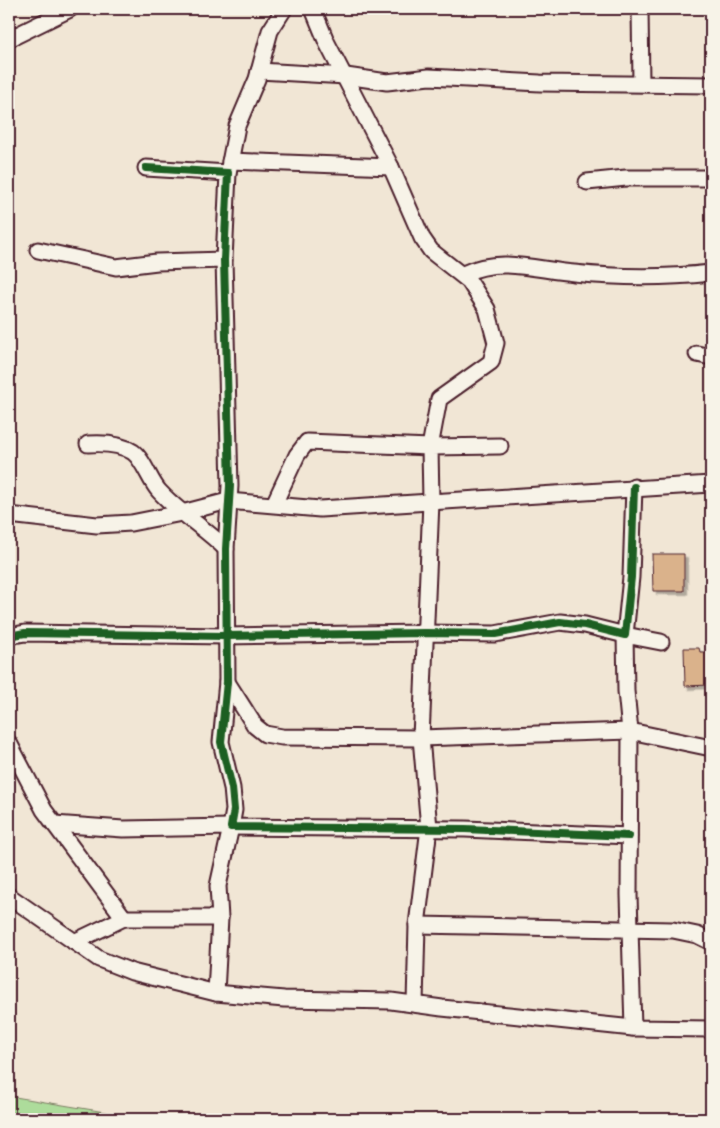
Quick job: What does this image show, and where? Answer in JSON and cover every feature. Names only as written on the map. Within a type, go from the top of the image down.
[{"type":"street","points":[[9,39],[70,9]]},
{"type":"street","points":[[216,993],[220,918],[218,886],[234,810],[232,788],[221,742],[227,682],[226,548],[230,457],[224,260],[229,167],[237,126],[259,71],[270,31],[284,9]]},
{"type":"street","points":[[314,9],[327,43],[346,76],[391,167],[422,238],[431,251],[462,274],[478,294],[487,309],[496,343],[495,353],[491,362],[439,399],[430,447],[431,502],[421,738],[429,828],[417,925],[415,1003]]},
{"type":"street","points":[[640,9],[641,83]]},
{"type":"street","points":[[259,71],[346,76],[387,82],[429,77],[540,83],[711,85]]},
{"type":"street","points":[[146,168],[391,167]]},
{"type":"street","points":[[587,182],[626,178],[711,178]]},
{"type":"street","points":[[38,250],[116,268],[157,262],[224,260]]},
{"type":"street","points":[[462,274],[487,265],[513,264],[573,273],[625,277],[686,276],[711,273]]},
{"type":"street","points":[[274,504],[297,455],[307,442],[430,447],[500,446]]},
{"type":"street","points":[[88,444],[109,444],[134,453],[156,488],[182,513],[210,533],[226,548]]},
{"type":"street","points":[[9,515],[97,525],[131,523],[182,513],[228,501],[320,509],[634,487],[711,484]]},
{"type":"street","points":[[633,1028],[630,731],[626,690],[626,635],[632,577],[634,487]]},
{"type":"street","points":[[9,636],[25,634],[226,636],[425,633],[494,634],[560,622],[585,625],[661,642]]},
{"type":"street","points":[[227,682],[256,726],[266,734],[282,737],[421,738],[630,731],[711,748]]},
{"type":"street","points":[[9,743],[30,786],[54,824],[124,918]]},
{"type":"street","points":[[54,824],[123,829],[231,827],[429,828],[630,836]]},
{"type":"street","points":[[9,896],[99,959],[120,968],[216,993],[284,999],[415,1003],[442,1008],[633,1028],[711,1029]]},
{"type":"street","points":[[74,942],[124,918],[220,918]]},
{"type":"street","points":[[417,925],[673,930],[697,935],[711,942]]},
{"type":"green space","points":[[9,1096],[147,1119],[9,1119]]},
{"type":"building","points":[[652,554],[684,554],[684,591],[653,591]]},
{"type":"building","points":[[684,648],[699,648],[700,652],[711,652],[711,685],[685,686]]},
{"type":"cycle path","points":[[146,168],[228,173],[224,260],[230,486],[226,549],[227,682],[221,742],[232,788],[234,810],[231,827],[465,829],[629,836]]},
{"type":"cycle path","points":[[9,636],[25,633],[226,636],[425,633],[495,634],[560,622],[585,625],[625,635],[631,577],[634,487]]}]
